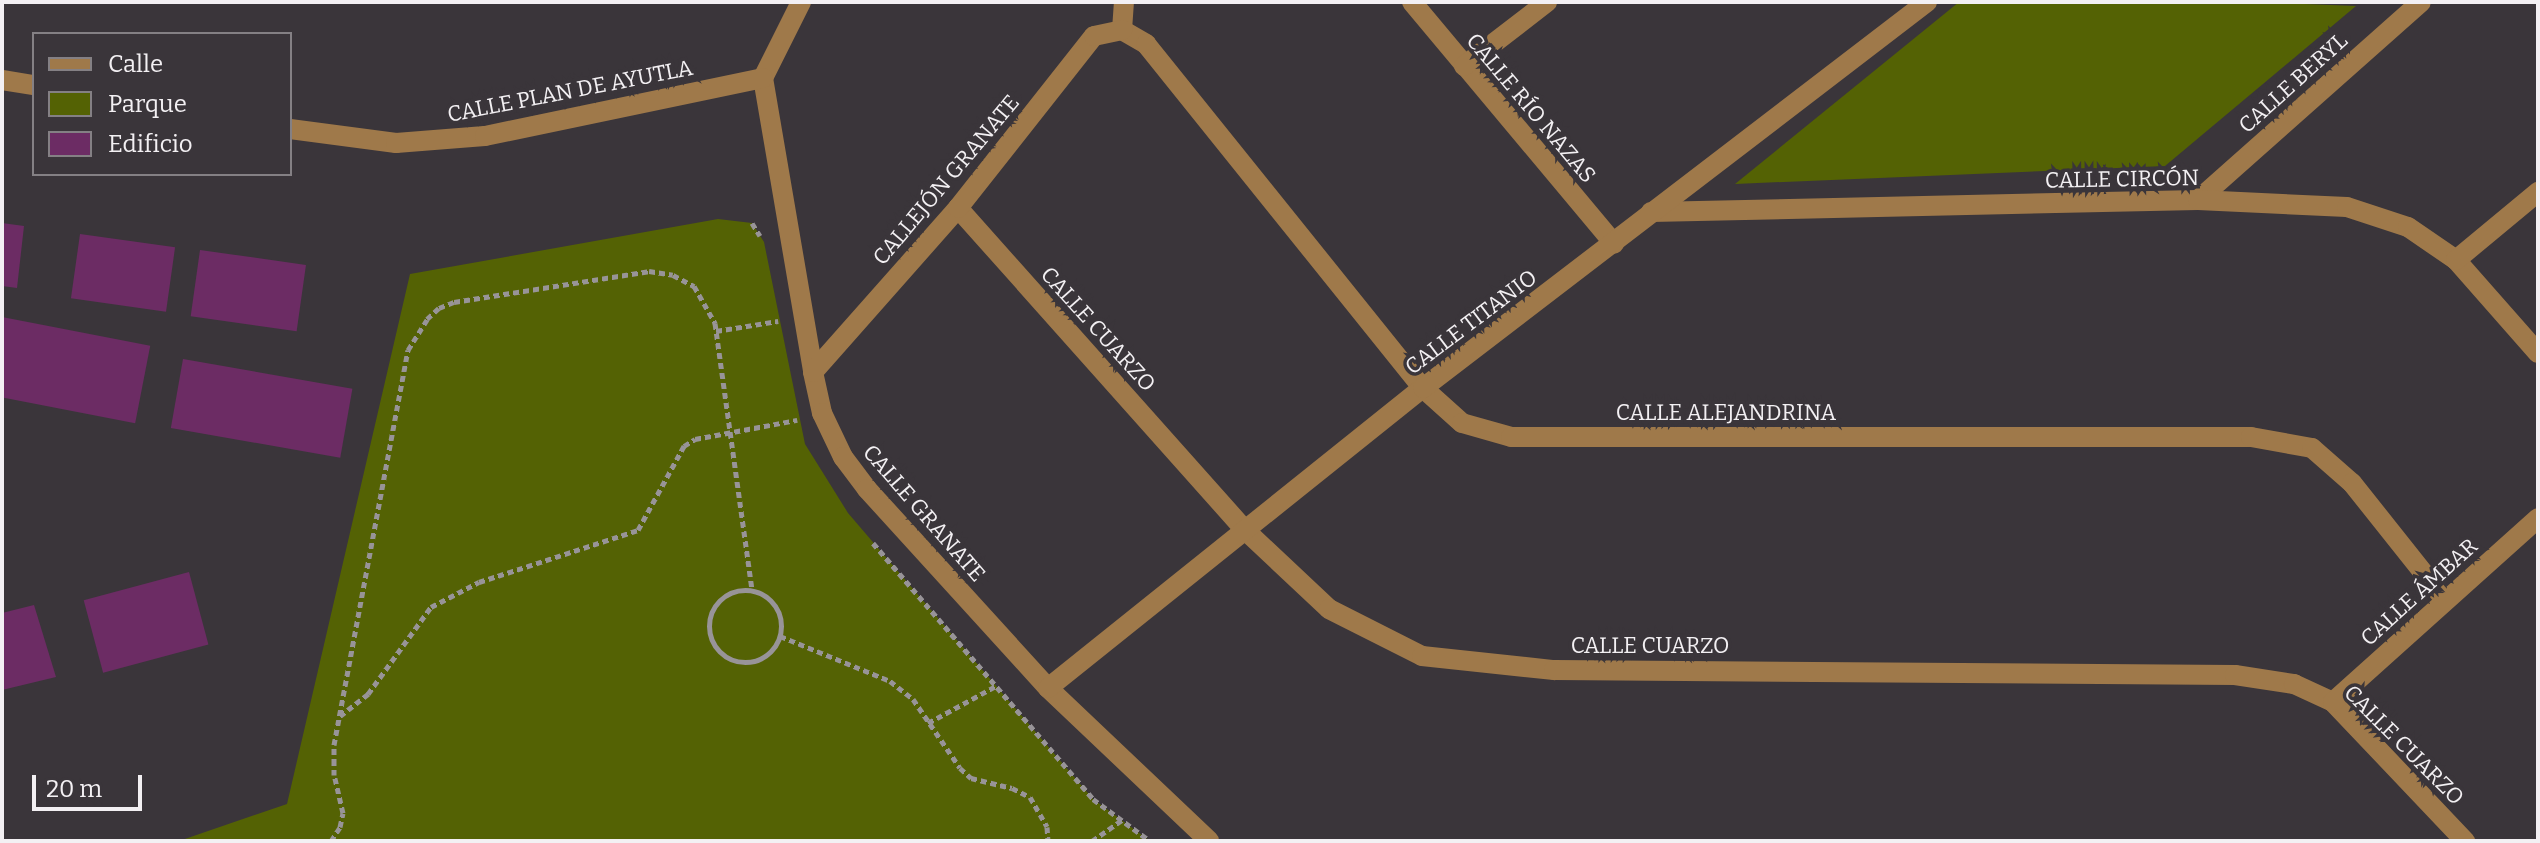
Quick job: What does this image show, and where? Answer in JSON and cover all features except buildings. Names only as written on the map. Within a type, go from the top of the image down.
[{"type":"street","points":[[763,78],[801,2]]},
{"type":"street","points":[[1122,30],[1124,2]]},
{"type":"street","name":"CALLE RÍO NAZAS","points":[[1412,2],[1614,244]]},
{"type":"street","points":[[1464,66],[1547,2]]},
{"type":"street","name":"CALLE TITANIO","points":[[1048,688],[1423,388],[1927,2]]},
{"type":"street","name":"CALLE BERYL","points":[[2198,200],[2421,2]]},
{"type":"street","name":"CALLEJÓN GRANATE","points":[[813,372],[958,208],[1094,36],[1122,30]]},
{"type":"street","name":"CALLE ALEJANDRINA","points":[[1122,30],[1146,44],[1423,388],[1462,423],[1511,437],[2251,437],[2312,448],[2352,483],[2445,600]]},
{"type":"street","name":"CALLE PLAN DE AYUTLA","points":[[292,129],[396,143],[485,136],[763,78]]},
{"type":"street","name":"CALLE GRANATE","points":[[763,78],[822,413],[851,468],[1048,688],[1209,841]]},
{"type":"street","points":[[2,80],[32,85]]},
{"type":"street","points":[[2456,260],[2538,192]]},
{"type":"street","name":"CALLE CIRCÓN","points":[[1651,212],[2198,200],[2347,207],[2408,227],[2456,260],[2538,353]]},
{"type":"street","name":"CALLE CUARZO","points":[[958,208],[1245,530],[1329,609],[1422,656],[1554,670],[2235,675],[2294,684],[2333,702],[2465,841]]},
{"type":"street","name":"CALLE ÁMBAR","points":[[2333,702],[2538,518]]},
{"type":"path","points":[[331,841],[340,827],[343,813],[333,759],[408,350],[427,319],[454,302],[649,271],[673,275],[694,286],[711,314],[716,331],[752,591]]},
{"type":"path","points":[[716,331],[780,321]]},
{"type":"path","points":[[340,717],[368,694],[431,607],[479,582],[638,530],[684,446],[695,439],[730,430],[799,420]]},
{"type":"path","points":[[752,591],[762,594],[777,608],[780,636],[769,654],[751,662],[736,661],[718,651],[711,638],[712,612],[730,593],[752,591]]},
{"type":"path","points":[[780,636],[890,681],[913,699],[971,778],[1012,788],[1030,797],[1047,827],[1048,841]]},
{"type":"path","points":[[928,723],[996,686]]},
{"type":"path","points":[[1092,841],[1122,820]]},
{"type":"green space","points":[[1959,2],[2254,2],[2356,6],[2165,166],[1735,184]]},
{"type":"green space","points":[[718,219],[752,223],[764,242],[805,444],[848,513],[1093,799],[1150,841],[179,841],[287,804],[410,274]]}]
